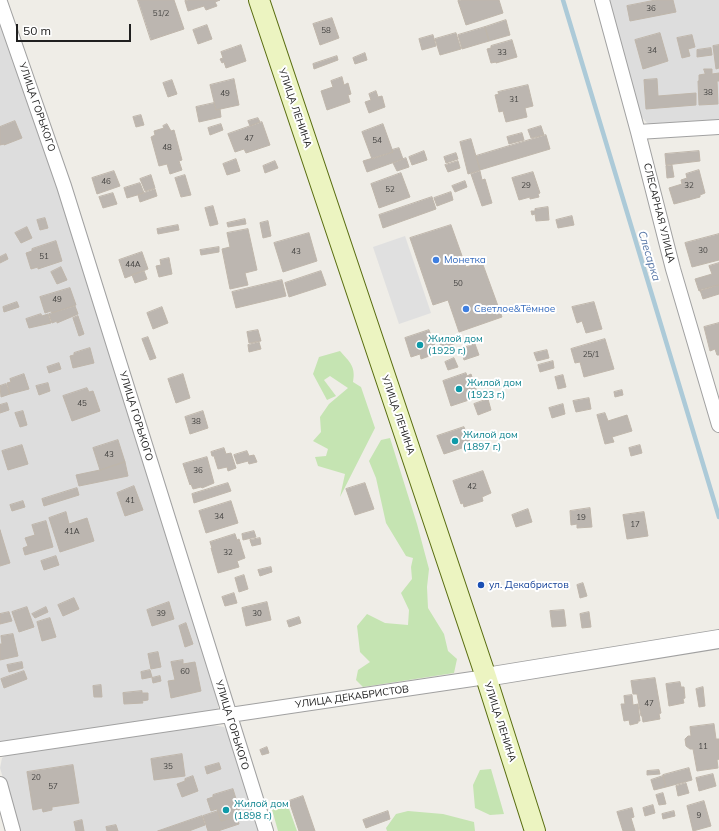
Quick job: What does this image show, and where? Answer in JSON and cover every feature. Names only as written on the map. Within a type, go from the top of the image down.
[{"type":"main road","name":"УЛИЦА ЛЕНИНА","points":[[258,0],[486,677],[535,831]]},
{"type":"street","name":"СЛЕСАРНАЯ УЛИЦА","points":[[602,0],[673,269],[719,425]]},
{"type":"street","name":"УЛИЦА ГОРЬКОГО","points":[[0,2],[64,186],[230,715],[255,800],[266,831]]},
{"type":"street","points":[[638,132],[719,127]]},
{"type":"street","name":"УЛИЦА ДЕКАБРИСТОВ","points":[[0,748],[486,677],[712,641]]},
{"type":"street","points":[[0,784],[13,831]]},
{"type":"shaded area","points":[[609,0],[719,0],[719,123],[657,127],[647,123],[638,113]]},
{"type":"shaded area","points":[[0,22],[48,158],[218,697],[218,710],[210,713],[0,743]]},
{"type":"shaded area","points":[[405,236],[431,313],[399,324],[373,247]]},
{"type":"shaded area","points":[[213,725],[224,727],[230,735],[239,771],[259,831],[19,831],[0,768],[2,758],[10,753]]},
{"type":"green space","points":[[340,351],[347,358],[353,368],[353,382],[361,387],[375,428],[340,497],[345,474],[318,466],[315,457],[326,456],[328,449],[313,441],[321,432],[320,417],[329,404],[348,388],[330,376],[324,380],[336,396],[327,400],[313,374],[319,357]]},
{"type":"green space","points":[[390,438],[417,524],[429,569],[427,587],[428,608],[444,634],[448,651],[457,659],[454,673],[363,687],[356,680],[358,670],[370,662],[360,652],[357,626],[367,614],[385,623],[408,625],[409,610],[401,593],[412,579],[411,567],[413,558],[406,556],[386,523],[376,478],[369,461],[381,440]]},
{"type":"green space","points":[[491,769],[504,814],[490,815],[475,808],[473,785],[480,770]]},
{"type":"green space","points":[[271,806],[288,806],[297,831],[278,831]]},
{"type":"green space","points":[[408,811],[443,814],[474,822],[475,831],[387,831],[386,828],[396,814]]},
{"type":"building","points":[[138,0],[174,0],[184,29],[151,40]]},
{"type":"building","points":[[220,0],[215,2],[217,6],[206,10],[204,6],[188,11],[185,1]]},
{"type":"building","points":[[499,0],[503,13],[466,25],[458,1]]},
{"type":"building","points":[[656,0],[673,0],[676,12],[630,21],[627,6]]},
{"type":"building","points":[[332,18],[339,38],[320,45],[313,24]]},
{"type":"building","points":[[506,20],[510,35],[489,41],[485,27]]},
{"type":"building","points":[[207,25],[212,39],[198,44],[193,30]]},
{"type":"building","points":[[485,27],[489,41],[462,49],[458,35]]},
{"type":"building","points":[[456,33],[461,49],[440,55],[435,39]]},
{"type":"building","points":[[660,33],[668,61],[643,69],[635,40]]},
{"type":"building","points":[[433,35],[436,46],[422,50],[419,39]]},
{"type":"building","points":[[692,35],[695,47],[688,49],[690,56],[682,58],[677,38]]},
{"type":"building","points":[[512,40],[517,57],[491,63],[487,49],[491,48],[491,46]]},
{"type":"building","points":[[241,45],[246,61],[226,68],[224,62],[222,63],[220,59],[223,58],[221,52]]},
{"type":"building","points":[[719,45],[719,68],[716,69],[713,46]]},
{"type":"building","points":[[711,48],[712,55],[697,57],[697,50]]},
{"type":"building","points":[[365,53],[367,60],[355,64],[353,58]]},
{"type":"building","points":[[337,56],[338,60],[314,69],[313,64]]},
{"type":"building","points":[[704,69],[712,69],[712,74],[719,73],[719,81],[717,81],[718,104],[699,105],[698,81],[699,75],[705,74]]},
{"type":"building","points":[[342,77],[344,85],[348,83],[351,94],[348,95],[350,102],[327,110],[321,91],[333,87],[331,81]]},
{"type":"building","points":[[234,79],[239,105],[216,110],[210,85]]},
{"type":"building","points":[[657,79],[658,96],[696,93],[696,105],[646,109],[644,80]]},
{"type":"building","points":[[172,80],[177,94],[168,97],[163,83]]},
{"type":"building","points":[[528,85],[533,106],[525,108],[527,117],[506,122],[503,111],[499,112],[495,95],[499,94],[498,92]]},
{"type":"building","points":[[376,91],[378,97],[382,96],[385,107],[369,113],[365,102],[371,100],[369,94]]},
{"type":"building","points":[[214,103],[216,110],[220,109],[221,117],[199,122],[196,107]]},
{"type":"building","points":[[141,115],[144,125],[136,127],[133,117]]},
{"type":"building","points":[[258,118],[260,122],[250,126],[248,121]]},
{"type":"building","points":[[15,121],[22,138],[4,145],[0,145],[0,127]]},
{"type":"building","points":[[262,122],[270,145],[246,153],[244,149],[235,152],[228,134]]},
{"type":"building","points":[[167,124],[171,131],[174,130],[182,160],[179,161],[182,170],[170,174],[167,164],[159,166],[151,137],[155,135],[154,131],[164,128],[163,126]]},
{"type":"building","points":[[221,124],[223,130],[210,135],[208,128]]},
{"type":"building","points":[[383,124],[393,152],[372,159],[362,132]]},
{"type":"building","points":[[541,126],[544,135],[531,138],[528,130]]},
{"type":"building","points":[[522,133],[524,140],[509,144],[507,137]]},
{"type":"building","points":[[546,135],[550,149],[480,170],[476,156]]},
{"type":"building","points":[[471,139],[480,170],[468,174],[460,142]]},
{"type":"building","points":[[399,148],[403,159],[367,172],[363,161],[393,152],[392,150]]},
{"type":"building","points":[[424,151],[427,160],[412,165],[409,157]]},
{"type":"building","points":[[699,151],[700,161],[666,165],[665,154]]},
{"type":"building","points":[[456,153],[458,159],[446,163],[444,157]]},
{"type":"building","points":[[406,158],[409,167],[397,171],[393,163]]},
{"type":"building","points":[[236,159],[240,171],[227,175],[223,164]]},
{"type":"building","points":[[275,161],[278,168],[265,173],[263,166]]},
{"type":"building","points":[[458,161],[460,168],[448,172],[445,165]]},
{"type":"building","points":[[672,165],[674,177],[667,178],[666,166]]},
{"type":"building","points":[[699,170],[705,193],[700,195],[700,197],[674,204],[669,188],[682,184],[681,180],[687,178],[686,174]]},
{"type":"building","points":[[114,171],[120,186],[97,194],[92,178]]},
{"type":"building","points":[[480,171],[482,180],[485,179],[492,203],[482,206],[471,174]]},
{"type":"building","points":[[533,172],[540,193],[538,194],[539,197],[530,199],[530,197],[519,200],[512,178]]},
{"type":"building","points":[[401,173],[410,197],[379,208],[371,184]]},
{"type":"building","points":[[151,175],[155,188],[145,191],[140,179]]},
{"type":"building","points":[[185,175],[191,195],[181,197],[175,178]]},
{"type":"building","points":[[465,181],[467,187],[455,192],[452,186]]},
{"type":"building","points":[[140,183],[144,193],[127,198],[124,188]]},
{"type":"building","points":[[155,189],[157,196],[140,202],[138,195]]},
{"type":"building","points":[[451,192],[453,200],[437,206],[434,198]]},
{"type":"building","points":[[113,193],[117,204],[103,208],[99,197]]},
{"type":"building","points":[[432,197],[436,209],[383,228],[379,215]]},
{"type":"building","points":[[213,206],[218,224],[210,226],[205,208]]},
{"type":"building","points":[[548,207],[549,220],[536,221],[535,214],[532,215],[531,211]]},
{"type":"building","points":[[572,216],[574,225],[558,228],[556,220]]},
{"type":"building","points":[[45,218],[48,228],[40,230],[37,220]]},
{"type":"building","points":[[245,219],[246,224],[228,227],[227,223]]},
{"type":"building","points":[[268,221],[271,236],[263,238],[260,223]]},
{"type":"building","points":[[178,225],[179,230],[158,234],[157,229]]},
{"type":"building","points":[[451,225],[466,267],[482,262],[502,317],[459,332],[448,300],[433,305],[410,238]]},
{"type":"building","points":[[27,227],[32,238],[21,243],[15,233]]},
{"type":"building","points":[[248,229],[257,270],[245,273],[248,285],[230,289],[222,249],[230,247],[227,233]]},
{"type":"building","points":[[309,233],[317,261],[283,272],[274,243]]},
{"type":"building","points":[[719,234],[719,260],[692,267],[685,243]]},
{"type":"building","points":[[56,241],[62,261],[38,269],[38,267],[31,269],[26,253],[32,251],[32,249]]},
{"type":"building","points":[[219,247],[219,252],[201,255],[200,250]]},
{"type":"building","points":[[142,252],[148,269],[125,278],[119,260]]},
{"type":"building","points":[[6,254],[8,259],[0,263],[0,257]]},
{"type":"building","points":[[169,258],[172,274],[159,277],[156,266],[161,265],[160,260]]},
{"type":"building","points":[[719,263],[719,285],[699,291],[695,279],[712,274],[709,266]]},
{"type":"building","points":[[61,267],[67,280],[57,284],[51,272]]},
{"type":"building","points":[[144,271],[147,279],[135,283],[132,275]]},
{"type":"building","points":[[321,271],[326,285],[289,297],[285,283]]},
{"type":"building","points":[[282,280],[286,296],[236,308],[232,292]]},
{"type":"building","points":[[719,285],[719,294],[703,299],[700,290]]},
{"type":"building","points":[[70,288],[76,305],[52,313],[51,311],[45,313],[40,297]]},
{"type":"building","points":[[17,302],[19,307],[4,312],[3,307]]},
{"type":"building","points":[[594,302],[602,329],[586,333],[582,321],[577,323],[572,307]]},
{"type":"building","points":[[75,306],[78,314],[57,323],[57,321],[52,323],[49,314]]},
{"type":"building","points":[[162,307],[168,323],[153,329],[147,313]]},
{"type":"building","points":[[41,314],[42,316],[48,314],[51,323],[29,328],[26,319]]},
{"type":"building","points":[[78,316],[84,334],[79,336],[73,318]]},
{"type":"building","points":[[719,323],[719,355],[717,355],[715,349],[710,351],[704,327]]},
{"type":"building","points":[[258,330],[261,341],[249,343],[247,332]]},
{"type":"building","points":[[429,330],[436,349],[433,349],[435,354],[421,359],[420,354],[411,357],[405,338]]},
{"type":"building","points":[[457,336],[459,342],[442,348],[439,342]]},
{"type":"building","points":[[148,337],[156,358],[150,360],[142,339]]},
{"type":"building","points":[[605,339],[614,369],[584,377],[580,362],[575,363],[571,349]]},
{"type":"building","points":[[259,342],[261,349],[249,352],[248,345]]},
{"type":"building","points":[[475,344],[479,355],[464,360],[461,349]]},
{"type":"building","points":[[90,348],[94,363],[73,368],[70,356],[74,355],[74,353]]},
{"type":"building","points":[[547,350],[549,358],[537,361],[534,353]]},
{"type":"building","points":[[454,358],[458,367],[448,370],[445,362]]},
{"type":"building","points":[[553,361],[554,368],[540,372],[538,365]]},
{"type":"building","points":[[59,363],[61,369],[49,373],[47,367]]},
{"type":"building","points":[[466,373],[467,376],[471,374],[478,395],[474,396],[475,398],[451,406],[443,381]]},
{"type":"building","points":[[24,374],[29,389],[10,394],[7,383],[11,382],[10,379]]},
{"type":"building","points":[[183,374],[190,398],[176,403],[168,379]]},
{"type":"building","points":[[563,375],[566,387],[558,389],[555,377]]},
{"type":"building","points":[[48,383],[50,391],[39,395],[36,386]]},
{"type":"building","points":[[6,384],[10,394],[1,397],[0,386]]},
{"type":"building","points":[[87,388],[89,392],[93,391],[100,411],[72,421],[63,396]]},
{"type":"building","points":[[622,390],[623,395],[615,397],[614,392]]},
{"type":"building","points":[[589,398],[591,409],[576,412],[573,401]]},
{"type":"building","points":[[488,399],[491,410],[478,415],[474,404]]},
{"type":"building","points":[[7,403],[9,410],[0,413],[0,405]]},
{"type":"building","points":[[563,404],[565,414],[552,418],[549,408]]},
{"type":"building","points":[[23,411],[27,425],[20,427],[15,413]]},
{"type":"building","points":[[203,411],[208,428],[190,434],[185,417]]},
{"type":"building","points":[[605,413],[608,421],[627,415],[632,431],[612,437],[614,442],[605,444],[597,415]]},
{"type":"building","points":[[464,427],[471,445],[444,454],[437,436]]},
{"type":"building","points":[[118,440],[125,462],[100,470],[93,448]]},
{"type":"building","points":[[22,445],[28,464],[8,470],[2,451]]},
{"type":"building","points":[[640,445],[642,453],[631,456],[629,448]]},
{"type":"building","points":[[224,448],[226,454],[231,453],[236,468],[228,471],[227,467],[218,469],[214,456],[212,456],[211,452]]},
{"type":"building","points":[[247,451],[249,456],[254,455],[257,462],[249,464],[248,461],[237,464],[234,455]]},
{"type":"building","points":[[207,457],[214,483],[202,488],[193,489],[191,484],[190,485],[183,464]]},
{"type":"building","points":[[125,462],[128,476],[79,486],[76,475],[100,470]]},
{"type":"building","points":[[483,471],[491,493],[482,497],[483,501],[464,507],[463,503],[461,504],[453,481]]},
{"type":"building","points":[[228,483],[231,491],[194,503],[192,494]]},
{"type":"building","points":[[365,483],[374,509],[355,515],[346,489]]},
{"type":"building","points":[[134,486],[143,510],[125,516],[117,493]]},
{"type":"building","points":[[77,488],[79,495],[44,506],[42,499]]},
{"type":"building","points":[[23,501],[25,507],[12,511],[10,505]]},
{"type":"building","points":[[231,501],[238,523],[206,533],[199,511]]},
{"type":"building","points":[[590,508],[592,527],[577,528],[577,524],[571,525],[570,511]]},
{"type":"building","points":[[528,509],[532,522],[516,527],[512,515]]},
{"type":"building","points":[[66,512],[69,524],[87,518],[94,541],[60,552],[49,518]]},
{"type":"building","points":[[644,512],[648,536],[627,539],[623,515]]},
{"type":"building","points":[[46,521],[53,547],[25,555],[23,548],[28,546],[25,538],[35,535],[32,525]]},
{"type":"building","points":[[0,530],[10,563],[0,566]]},
{"type":"building","points":[[254,531],[256,537],[243,540],[242,534]]},
{"type":"building","points":[[235,534],[237,540],[239,539],[245,558],[237,561],[239,567],[218,573],[210,542]]},
{"type":"building","points":[[260,538],[261,544],[252,546],[250,540]]},
{"type":"building","points":[[56,556],[59,565],[44,570],[41,561]]},
{"type":"building","points":[[271,567],[272,572],[260,576],[258,570]]},
{"type":"building","points":[[244,575],[248,589],[239,592],[235,578]]},
{"type":"building","points":[[583,583],[587,596],[580,598],[577,585]]},
{"type":"building","points":[[234,593],[237,603],[225,606],[222,597]]},
{"type":"building","points":[[74,598],[79,609],[63,616],[58,605]]},
{"type":"building","points":[[169,602],[174,619],[152,626],[147,610]]},
{"type":"building","points":[[267,602],[271,620],[246,626],[242,608]]},
{"type":"building","points":[[27,607],[34,627],[19,632],[12,612]]},
{"type":"building","points":[[46,607],[48,612],[35,618],[32,614]]},
{"type":"building","points":[[564,610],[566,626],[552,627],[550,611]]},
{"type":"building","points":[[9,612],[12,621],[0,624],[0,614]]},
{"type":"building","points":[[589,612],[591,627],[582,628],[580,614]]},
{"type":"building","points":[[299,617],[301,623],[289,627],[287,621]]},
{"type":"building","points":[[50,618],[56,637],[42,641],[37,622]]},
{"type":"building","points":[[186,623],[193,644],[185,647],[179,626]]},
{"type":"building","points":[[13,634],[18,656],[0,660],[0,644],[2,644],[1,636]]},
{"type":"building","points":[[158,652],[161,667],[151,669],[148,654]]},
{"type":"building","points":[[183,660],[183,664],[195,662],[201,691],[171,698],[168,681],[175,680],[171,662]]},
{"type":"building","points":[[22,662],[23,668],[9,672],[7,665]]},
{"type":"building","points":[[150,670],[152,677],[142,679],[141,672]]},
{"type":"building","points":[[24,671],[27,679],[4,688],[1,679]]},
{"type":"building","points":[[160,676],[161,681],[153,683],[152,678]]},
{"type":"building","points":[[655,678],[661,713],[659,714],[660,719],[643,722],[637,694],[633,694],[631,681]]},
{"type":"building","points":[[680,682],[681,687],[684,687],[684,703],[669,706],[666,684]]},
{"type":"building","points":[[101,685],[102,697],[94,697],[93,686]]},
{"type":"building","points":[[703,687],[705,706],[699,707],[696,689]]},
{"type":"building","points":[[142,691],[142,693],[148,693],[148,700],[142,701],[143,703],[124,704],[123,693]]},
{"type":"building","points":[[632,695],[633,705],[638,704],[640,721],[630,725],[629,720],[624,721],[621,704],[625,704],[624,696]]},
{"type":"building","points":[[714,724],[716,739],[719,739],[719,759],[717,760],[718,768],[697,771],[693,749],[686,746],[685,739],[688,736],[691,736],[690,727]]},
{"type":"building","points":[[267,747],[269,753],[262,755],[260,750]]},
{"type":"building","points":[[182,754],[185,776],[154,780],[151,759]]},
{"type":"building","points":[[219,763],[221,769],[207,774],[205,767]]},
{"type":"building","points":[[73,765],[79,803],[52,807],[52,810],[43,812],[42,808],[33,810],[27,772]]},
{"type":"building","points":[[689,768],[692,780],[666,787],[663,775]]},
{"type":"building","points":[[659,770],[660,774],[647,775],[647,771]]},
{"type":"building","points":[[713,774],[716,786],[699,791],[696,778]]},
{"type":"building","points":[[193,776],[198,791],[182,797],[177,784]]},
{"type":"building","points":[[663,776],[666,787],[654,790],[651,780]]},
{"type":"building","points":[[686,783],[689,793],[678,796],[676,786]]},
{"type":"building","points":[[233,789],[241,815],[221,821],[217,809],[211,811],[207,799],[213,797],[213,795]]},
{"type":"building","points":[[663,793],[666,804],[659,805],[656,795]]},
{"type":"building","points":[[303,796],[315,831],[299,831],[289,801]]},
{"type":"building","points":[[704,801],[711,826],[693,831],[687,806]]},
{"type":"building","points":[[653,805],[655,813],[645,816],[643,808]]},
{"type":"building","points":[[632,808],[634,817],[631,818],[635,831],[623,831],[617,812]]},
{"type":"building","points":[[218,811],[221,821],[237,816],[239,824],[218,831],[208,831],[203,816]]},
{"type":"building","points":[[388,811],[390,819],[366,828],[363,820]]},
{"type":"building","points":[[674,811],[675,816],[663,819],[662,814]]},
{"type":"building","points":[[202,816],[205,825],[189,831],[158,831]]},
{"type":"building","points":[[82,820],[84,831],[76,831],[74,822]]},
{"type":"building","points":[[116,825],[118,831],[107,831],[106,827]]},
{"type":"waterway","name":"Слесарка","points":[[563,0],[719,517]]},
{"type":"place","name":"Монетка","points":[[436,260]]},
{"type":"place","name":"Светлое&Тёмное","points":[[466,309]]},
{"type":"place","name":"Жилой дом (1929 г.)","points":[[420,345]]},
{"type":"place","name":"Жилой дом (1923 г.)","points":[[459,389]]},
{"type":"place","name":"Жилой дом (1897 г.)","points":[[455,441]]},
{"type":"place","name":"ул. Декабристов","points":[[481,585]]},
{"type":"place","name":"Жилой дом (1898 г.)","points":[[226,810]]}]
